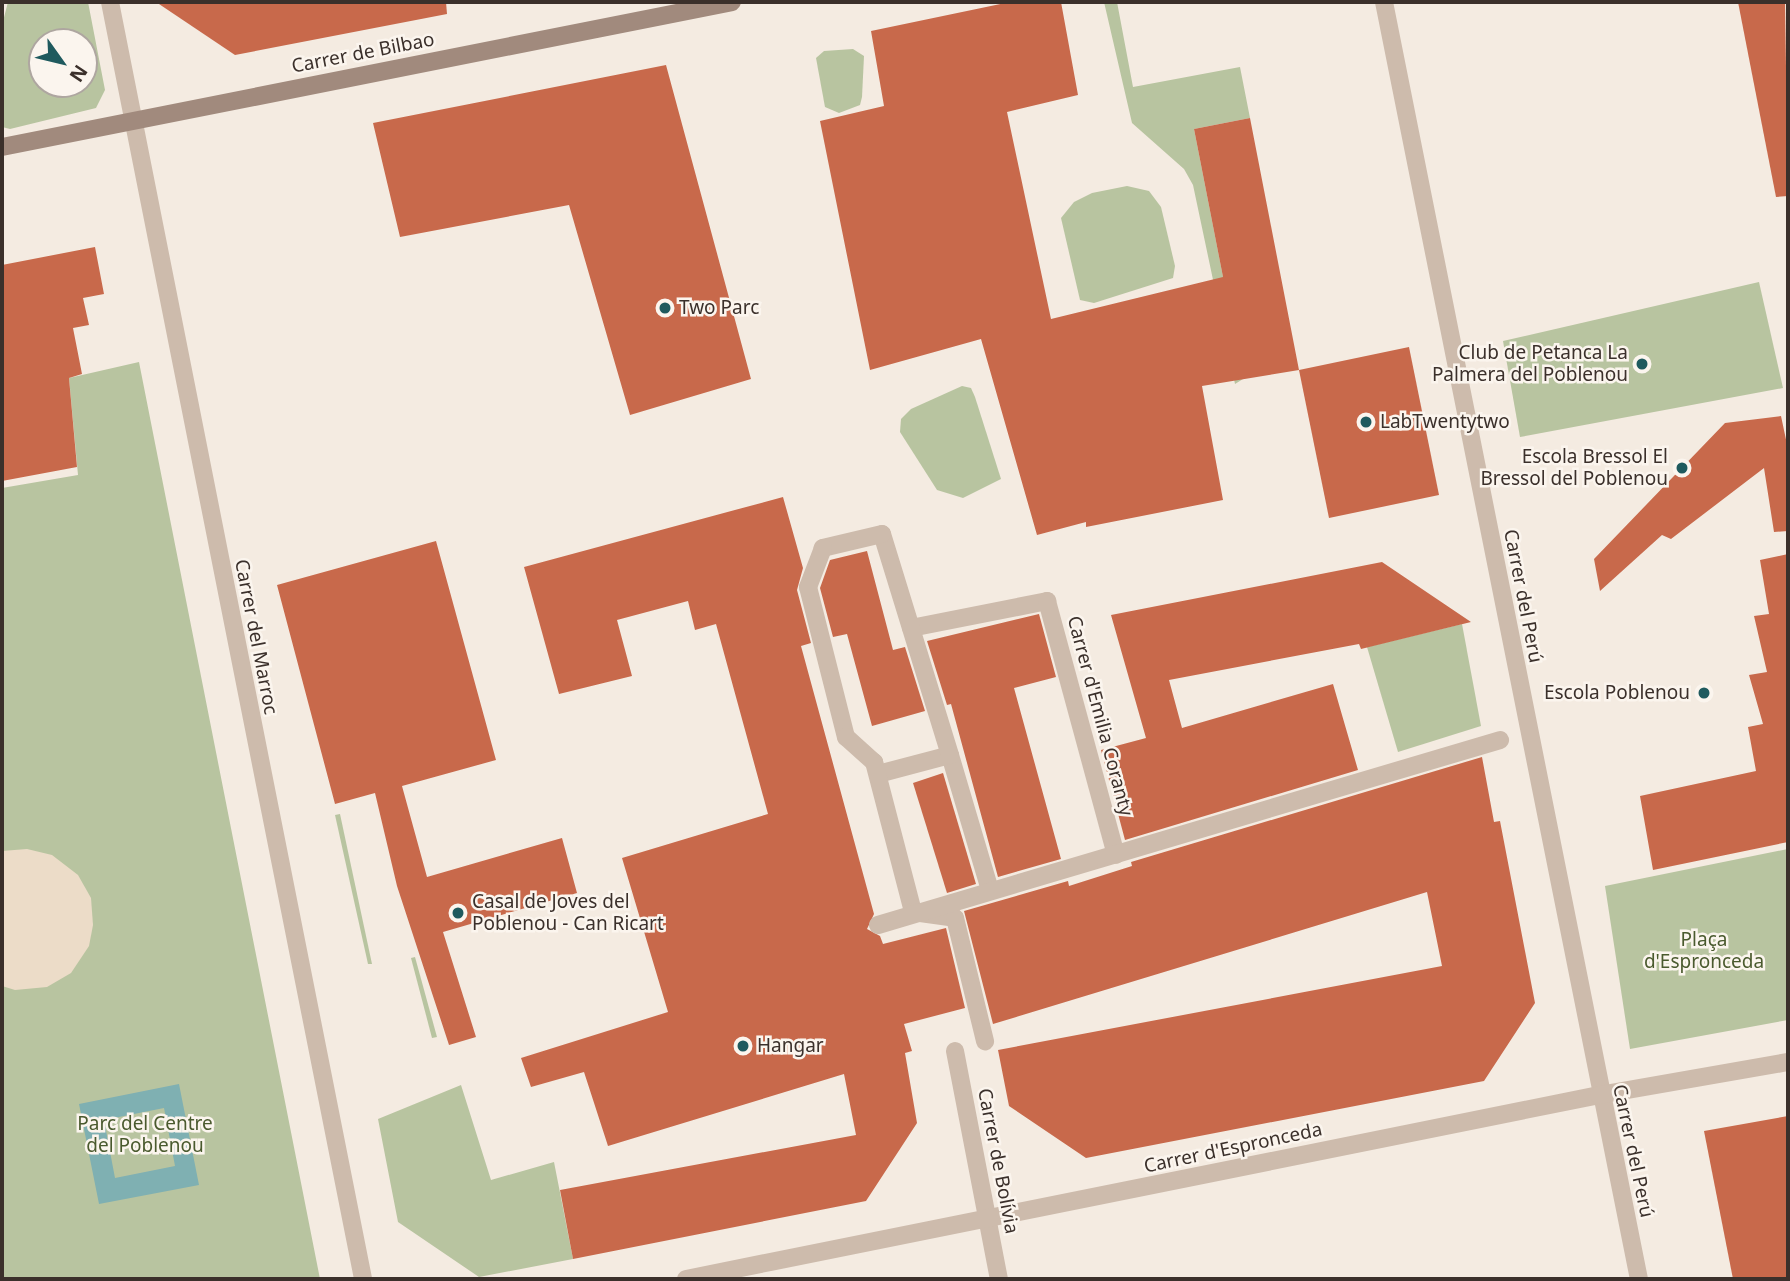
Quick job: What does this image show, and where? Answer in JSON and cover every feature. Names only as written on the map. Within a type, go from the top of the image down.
[{"type":"main road","name":"Carrer de Bilbao","points":[[2,147],[731,2]]},
{"type":"street","name":"Carrer del Marroc","points":[[110,2],[363,1279]]},
{"type":"street","name":"Carrer del Perú","points":[[1384,2],[1599,1095],[1639,1279]]},
{"type":"street","points":[[913,912],[874,762],[846,737],[808,587],[822,548],[882,534],[990,890]]},
{"type":"street","name":"Carrer d'Emilia Coranty","points":[[911,628],[1047,601],[1116,855]]},
{"type":"street","points":[[878,925],[913,912],[1116,855],[1500,740]]},
{"type":"street","points":[[878,774],[950,755]]},
{"type":"street","points":[[913,912],[955,918],[985,1041]]},
{"type":"street","name":"Carrer de Bolívia","points":[[955,1051],[999,1279]]},
{"type":"street","name":"Carrer d'Espronceda","points":[[686,1279],[1599,1095],[1788,1062]]},
{"type":"green space","points":[[8,2],[88,2],[93,28],[28,28],[28,98],[98,98],[98,54],[105,90],[96,108],[10,129],[2,127],[2,25]]},
{"type":"green space","points":[[1104,2],[1117,2],[1133,87],[1240,67],[1250,118],[1194,129],[1243,379],[1235,384],[1193,185],[1184,169],[1132,123]]},
{"type":"green space","points":[[853,49],[864,56],[862,97],[860,105],[839,113],[825,107],[816,58],[824,51]]},
{"type":"green space","points":[[1127,186],[1149,191],[1161,207],[1175,266],[1173,278],[1094,303],[1080,300],[1061,218],[1074,202],[1092,193]]},
{"type":"green space","name":"Club de Petanca La Palmera del Poblenou","points":[[1759,282],[1783,388],[1520,437],[1503,341]]},
{"type":"green space","name":"Parc del Centre del Poblenou","points":[[139,362],[320,1279],[2,1279],[2,488],[78,475],[69,378]]},
{"type":"green space","points":[[962,386],[971,388],[975,397],[1001,479],[963,498],[937,490],[900,432],[901,419],[911,409]]},
{"type":"green space","points":[[1462,624],[1481,726],[1398,752],[1367,647]]},
{"type":"green space","points":[[340,814],[372,964],[368,964],[335,815]]},
{"type":"green space","name":"Plaça d'Espronceda","points":[[1788,849],[1788,1020],[1630,1049],[1605,886]]},
{"type":"green space","points":[[415,957],[437,1037],[432,1038],[411,958]]},
{"type":"green space","points":[[461,1085],[491,1180],[554,1162],[573,1259],[479,1277],[398,1222],[378,1119]]},
{"type":"shaded area","points":[[27,849],[52,855],[78,875],[91,898],[93,925],[89,946],[71,973],[47,987],[15,990],[2,986],[2,851]]},
{"type":"water","points":[[179,1084],[199,1185],[99,1204],[79,1104]],"holes":[[[164,1108],[175,1166],[115,1178],[104,1120]]]},
{"type":"building","points":[[156,2],[446,2],[447,14],[235,55]]},
{"type":"building","points":[[1010,2],[1061,2],[1078,95],[1007,112],[1051,319],[1223,277],[1194,129],[1250,118],[1299,370],[1202,386],[1223,500],[1086,527],[1086,522],[1037,535],[981,339],[870,370],[820,121],[884,106],[871,31]]},
{"type":"building","points":[[1738,2],[1785,2],[1788,196],[1776,197]]},
{"type":"building","name":"Two Parc","points":[[666,65],[751,379],[630,415],[569,205],[400,237],[373,123]]},
{"type":"building","points":[[95,247],[104,294],[83,298],[89,325],[73,328],[82,374],[69,378],[77,467],[2,481],[2,265]]},
{"type":"building","name":"LabTwentytwo","points":[[1409,347],[1439,495],[1329,518],[1299,370]]},
{"type":"building","points":[[1781,416],[1788,449],[1788,531],[1774,532],[1764,468],[1671,539],[1662,535],[1600,591],[1594,559],[1725,423]]},
{"type":"building","points":[[783,497],[803,568],[797,590],[811,643],[801,646],[874,914],[867,929],[880,936],[883,944],[946,928],[965,1008],[904,1024],[912,1051],[905,1053],[917,1123],[866,1201],[573,1259],[560,1190],[856,1135],[844,1074],[608,1146],[584,1072],[531,1087],[521,1058],[668,1012],[622,858],[768,814],[716,624],[695,630],[688,601],[617,620],[632,676],[559,694],[524,567]]},
{"type":"building","points":[[436,541],[496,760],[402,786],[427,877],[562,838],[577,893],[443,932],[476,1037],[449,1045],[397,886],[375,793],[335,804],[277,585]]},
{"type":"building","points":[[867,551],[893,650],[905,647],[925,711],[872,726],[847,634],[833,637],[820,588],[830,560]]},
{"type":"building","points":[[1788,554],[1788,842],[1653,870],[1640,796],[1756,771],[1748,727],[1763,724],[1749,675],[1767,672],[1754,616],[1769,614],[1760,560]]},
{"type":"building","points":[[1382,562],[1471,622],[1361,649],[1359,644],[1169,680],[1182,728],[1333,684],[1358,770],[1125,840],[1101,750],[1146,738],[1111,615]]},
{"type":"building","points":[[1039,614],[1056,677],[1014,688],[1061,859],[998,877],[951,704],[947,705],[927,641]]},
{"type":"building","points":[[1482,757],[1494,822],[1500,821],[1535,1003],[1484,1081],[1086,1158],[1009,1106],[998,1050],[1442,966],[1427,892],[993,1024],[964,911],[1068,881],[1069,886],[1132,866],[1131,862]]},
{"type":"building","points":[[943,773],[976,884],[947,893],[913,783]]},
{"type":"building","points":[[1788,1116],[1788,1279],[1733,1279],[1704,1131]]},
{"type":"place","name":"Two Parc","points":[[665,308]]},
{"type":"place","name":"Club de Petanca La Palmera del Poblenou","points":[[1642,364]]},
{"type":"place","name":"LabTwentytwo","points":[[1366,422]]},
{"type":"place","name":"Escola Bressol El Bressol del Poblenou","points":[[1682,468]]},
{"type":"place","name":"Escola Poblenou","points":[[1704,693]]},
{"type":"place","name":"Casal de Joves del Poblenou - Can Ricart","points":[[458,913]]},
{"type":"place","name":"Hangar","points":[[743,1046]]}]
